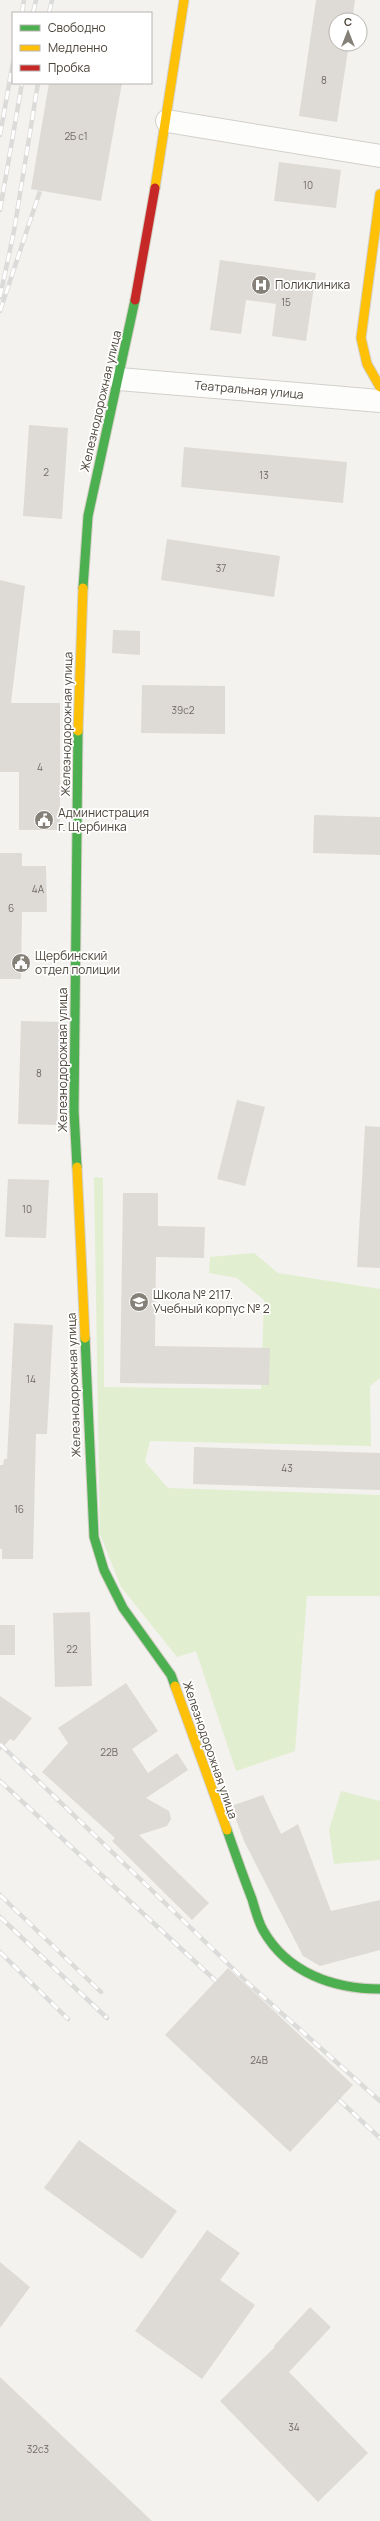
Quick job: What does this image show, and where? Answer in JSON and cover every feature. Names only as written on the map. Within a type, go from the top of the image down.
[{"type":"main road","name":"Железнодорожная улица","points":[[184,0],[167,121],[145,254],[88,516],[83,574],[77,753],[75,1162],[94,1537],[104,1570],[123,1608],[171,1675],[263,1930],[284,1957],[308,1975],[335,1985],[380,1989]]},
{"type":"main road","points":[[380,194],[361,338],[363,356],[370,373],[380,387]]},
{"type":"street","points":[[167,121],[380,156]]},
{"type":"street","name":"Театральная улица","points":[[118,379],[380,401]]},
{"type":"green space","points":[[94,1177],[103,1178],[104,1387],[261,1389],[264,1300],[237,1278],[209,1273],[210,1257],[254,1253],[278,1273],[380,1289],[380,1378],[370,1386],[371,1446],[150,1441],[145,1462],[168,1488],[380,1495],[380,1596],[307,1596],[295,1751],[236,1771],[196,1651],[177,1657],[121,1587],[100,1534]]},
{"type":"green space","points":[[341,1791],[380,1801],[380,1860],[334,1864],[329,1830]]},
{"type":"building","points":[[316,0],[355,0],[353,12],[328,12],[328,52],[348,52],[337,122],[299,116]]},
{"type":"building","points":[[49,84],[122,84],[101,201],[31,189]]},
{"type":"building","points":[[279,162],[341,170],[336,208],[274,201]]},
{"type":"building","points":[[220,260],[316,273],[306,341],[272,336],[276,304],[246,300],[241,334],[210,330]]},
{"type":"building","points":[[29,425],[68,428],[62,519],[23,516]]},
{"type":"building","points":[[184,447],[347,462],[343,503],[181,487]]},
{"type":"building","points":[[167,539],[280,556],[274,597],[161,580]]},
{"type":"building","points":[[0,580],[25,586],[11,703],[60,703],[60,830],[19,830],[19,772],[0,772]]},
{"type":"building","points":[[113,630],[140,631],[140,655],[112,653]]},
{"type":"building","points":[[142,685],[225,686],[225,734],[141,733]]},
{"type":"building","points":[[314,815],[380,817],[380,855],[313,853]]},
{"type":"building","points":[[0,853],[22,853],[22,866],[46,866],[47,912],[22,912],[21,979],[0,979]]},
{"type":"building","points":[[21,1021],[60,1022],[57,1125],[18,1124]]},
{"type":"building","points":[[237,1100],[265,1107],[245,1186],[217,1179]]},
{"type":"building","points":[[365,1126],[380,1127],[380,1268],[357,1267]]},
{"type":"building","points":[[8,1179],[49,1180],[46,1238],[5,1237]]},
{"type":"building","name":"Школа № 2117. Учебный корпус № 2","points":[[123,1193],[158,1193],[158,1226],[205,1227],[204,1258],[156,1257],[155,1346],[270,1348],[269,1385],[120,1383]]},
{"type":"building","points":[[14,1323],[53,1325],[47,1434],[36,1434],[33,1559],[2,1559],[2,1549],[0,1549],[0,1465],[3,1465],[4,1459],[7,1459]]},
{"type":"building","points":[[194,1447],[380,1453],[380,1490],[193,1484]]},
{"type":"building","points":[[90,1612],[92,1686],[55,1687],[53,1613]]},
{"type":"building","points":[[0,1625],[15,1625],[15,1655],[0,1655]]},
{"type":"building","points":[[126,1683],[158,1731],[132,1749],[148,1773],[177,1753],[188,1770],[146,1798],[169,1811],[171,1819],[167,1826],[139,1835],[209,1903],[192,1920],[112,1841],[115,1838],[42,1772],[68,1743],[58,1728]]},
{"type":"building","points":[[0,1696],[32,1718],[14,1741],[10,1739],[0,1751]]},
{"type":"building","points":[[263,1795],[281,1834],[298,1824],[331,1911],[380,1900],[380,1950],[320,1966],[303,1956],[244,1841],[231,1806]]},
{"type":"building","points":[[228,1968],[353,2085],[290,2152],[165,2035]]},
{"type":"building","points":[[79,2140],[177,2211],[142,2259],[44,2188]]},
{"type":"building","points":[[207,2230],[240,2253],[220,2280],[255,2305],[202,2379],[135,2331]]},
{"type":"building","points":[[0,2262],[30,2287],[0,2328]]},
{"type":"building","points":[[310,2307],[331,2327],[289,2372],[368,2453],[318,2502],[220,2401],[275,2347],[274,2346]]},
{"type":"building","points":[[0,2377],[152,2521],[0,2521]]},
{"type":"railway","points":[[22,12],[24,0]]},
{"type":"railway","points":[[33,12],[36,0]]},
{"type":"railway","points":[[49,12],[52,0]]},
{"type":"railway","points":[[0,135],[12,68]]},
{"type":"railway","points":[[0,210],[22,84]]},
{"type":"railway","points":[[0,297],[14,231],[38,84]]},
{"type":"railway","points":[[0,311],[40,191]]},
{"type":"railway","points":[[0,1744],[250,1985],[380,2101]]},
{"type":"railway","points":[[0,1781],[216,1981]]},
{"type":"railway","points":[[0,1895],[101,1992]]},
{"type":"railway","points":[[0,1917],[107,2018]]},
{"type":"railway","points":[[0,1952],[68,2019]]},
{"type":"railway","points":[[339,2100],[380,2138]]},
{"type":"traffic: fast","points":[[83,588],[88,516],[135,300]]},
{"type":"traffic: fast","points":[[77,1167],[74,1111],[78,731]]},
{"type":"traffic: fast","points":[[85,1338],[94,1537],[104,1570],[123,1608],[171,1675],[175,1686]]},
{"type":"traffic: fast","points":[[227,1830],[261,1926],[273,1945],[298,1968],[313,1976],[346,1986],[380,1989]]},
{"type":"traffic: slow","points":[[155,188],[184,0]]},
{"type":"traffic: slow","points":[[380,194],[361,338],[367,364],[380,387]]},
{"type":"traffic: slow","points":[[78,731],[83,588]]},
{"type":"traffic: slow","points":[[77,1167],[85,1338]]},
{"type":"traffic: slow","points":[[175,1686],[227,1830]]},
{"type":"traffic: jam","points":[[135,300],[155,188]]},
{"type":"place","name":"Поликлиника","points":[[261,285]]},
{"type":"place","name":"Администрация г. Щербинка","points":[[44,820]]},
{"type":"place","name":"Щербинский отдел полиции","points":[[21,963]]},
{"type":"place","name":"Школа № 2117. Учебный корпус № 2","points":[[139,1302]]}]
